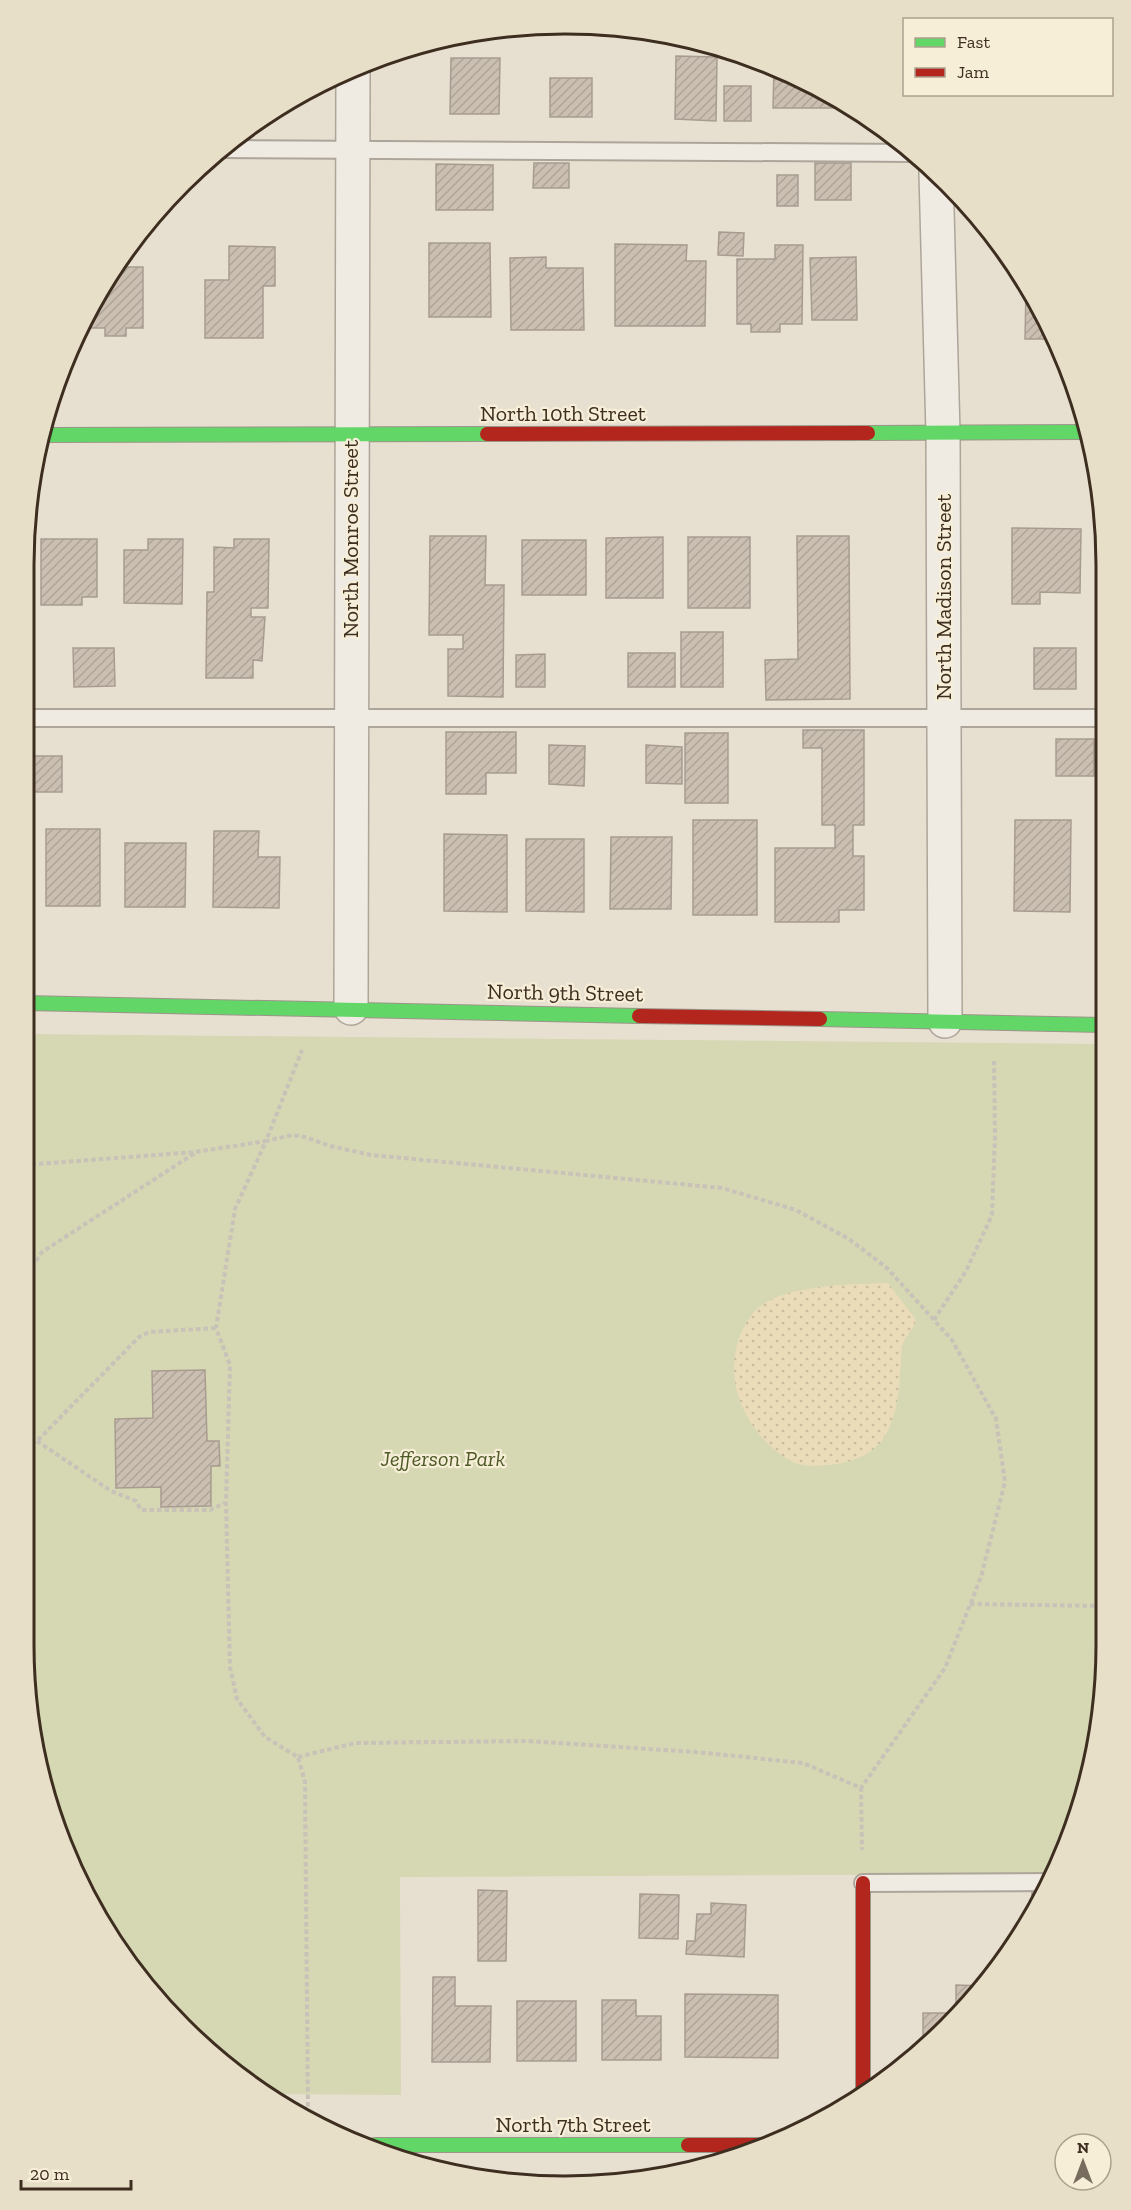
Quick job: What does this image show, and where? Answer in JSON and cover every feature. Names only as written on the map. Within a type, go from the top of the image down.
[{"type":"street","name":"North Monroe Street","points":[[351,1008],[350,434],[353,79]]},
{"type":"street","name":"North Madison Street","points":[[936,186],[943,433],[945,1021]]},
{"type":"street","name":"North 10th Street","points":[[51,435],[1079,432]]},
{"type":"street","name":"North 9th Street","points":[[34,1003],[1096,1025]]},
{"type":"street","points":[[863,1883],[863,2085]]},
{"type":"street","name":"North 7th Street","points":[[390,2145],[742,2145]]},
{"type":"lane","points":[[236,149],[900,153]]},
{"type":"lane","points":[[34,718],[1096,718]]},
{"type":"lane","points":[[863,1883],[1040,1882]]},
{"type":"path","points":[[302,1050],[266,1141],[235,1209],[216,1328],[230,1365],[226,1503],[230,1667],[237,1699],[265,1737],[298,1757],[305,1782],[308,2108]]},
{"type":"path","points":[[934,1320],[966,1271],[992,1215],[996,1136],[994,1061]]},
{"type":"path","points":[[34,1163],[195,1152],[292,1135],[371,1155],[722,1188],[796,1210],[849,1239],[887,1268],[952,1340],[996,1419],[1005,1482],[981,1577],[945,1668],[861,1788],[863,1883]]},
{"type":"path","points":[[34,1264],[42,1252],[195,1152]]},
{"type":"path","points":[[34,1442],[138,1336],[149,1332],[216,1328]]},
{"type":"path","points":[[37,1441],[111,1491],[136,1501],[141,1510],[210,1510],[226,1503]]},
{"type":"path","points":[[970,1604],[1096,1606]]},
{"type":"path","points":[[298,1757],[355,1743],[526,1741],[696,1752],[803,1763],[861,1788]]},
{"type":"green space","name":"Jefferson Park","points":[[34,1034],[1096,1044],[1095,1679],[1092,1714],[1078,1782],[1056,1848],[1044,1874],[400,1877],[401,2095],[284,2094],[242,2066],[215,2044],[166,1995],[124,1940],[89,1879],[63,1815],[53,1782],[39,1714],[34,1644]]},
{"type":"sand","points":[[888,1283],[916,1320],[902,1347],[897,1404],[885,1436],[870,1452],[843,1463],[811,1466],[792,1462],[772,1448],[760,1435],[741,1404],[734,1369],[741,1333],[759,1307],[786,1294],[821,1287]]},
{"type":"building","points":[[676,56],[717,57],[716,121],[675,119]]},
{"type":"building","points":[[451,58],[500,58],[499,114],[450,114]]},
{"type":"building","points":[[774,77],[834,108],[773,108]]},
{"type":"building","points":[[550,78],[592,78],[592,117],[550,117]]},
{"type":"building","points":[[724,86],[751,86],[751,121],[724,121]]},
{"type":"building","points":[[534,163],[569,163],[569,188],[533,188]]},
{"type":"building","points":[[815,163],[851,163],[851,200],[815,200]]},
{"type":"building","points":[[436,164],[493,165],[493,210],[436,210]]},
{"type":"building","points":[[777,175],[798,175],[798,206],[777,206]]},
{"type":"building","points":[[719,232],[744,233],[743,256],[718,255]]},
{"type":"building","points":[[429,243],[490,243],[491,317],[429,317]]},
{"type":"building","points":[[615,244],[687,245],[686,261],[706,261],[705,326],[615,326]]},
{"type":"building","points":[[775,245],[803,245],[802,324],[780,324],[780,332],[751,332],[751,324],[737,324],[737,259],[775,259]]},
{"type":"building","points":[[229,246],[275,247],[275,286],[263,286],[263,338],[205,338],[205,280],[229,280]]},
{"type":"building","points":[[546,257],[546,268],[583,268],[584,330],[511,330],[510,258]]},
{"type":"building","points":[[856,257],[857,320],[812,320],[810,258]]},
{"type":"building","points":[[126,267],[143,267],[143,328],[126,328],[126,336],[105,336],[105,328],[91,328],[124,270]]},
{"type":"building","points":[[1026,301],[1046,339],[1025,339]]},
{"type":"building","points":[[1012,528],[1081,529],[1080,593],[1040,592],[1040,604],[1012,604]]},
{"type":"building","points":[[430,536],[486,536],[485,585],[504,585],[503,697],[448,696],[448,649],[463,649],[463,635],[429,635]]},
{"type":"building","points":[[797,536],[849,536],[850,699],[766,700],[765,660],[798,659]]},
{"type":"building","points":[[663,537],[663,598],[606,598],[606,538]]},
{"type":"building","points":[[688,537],[750,537],[750,608],[688,608]]},
{"type":"building","points":[[41,539],[97,539],[97,597],[82,597],[82,605],[41,605]]},
{"type":"building","points":[[148,539],[183,539],[182,604],[124,603],[124,550],[148,550]]},
{"type":"building","points":[[234,539],[269,539],[268,608],[251,608],[251,617],[265,617],[262,661],[253,660],[253,678],[206,678],[207,592],[214,592],[214,547],[234,548]]},
{"type":"building","points":[[522,540],[586,540],[586,595],[522,595]]},
{"type":"building","points":[[681,632],[723,632],[723,687],[681,687]]},
{"type":"building","points":[[73,648],[114,648],[115,686],[74,687]]},
{"type":"building","points":[[1034,648],[1076,648],[1076,689],[1034,689]]},
{"type":"building","points":[[628,653],[675,653],[675,687],[628,687]]},
{"type":"building","points":[[545,654],[545,687],[516,687],[516,655]]},
{"type":"building","points":[[803,730],[864,730],[864,825],[853,825],[853,856],[864,856],[864,910],[839,910],[839,922],[775,922],[775,848],[835,848],[835,825],[822,825],[822,748],[803,748]]},
{"type":"building","points":[[446,732],[516,732],[516,773],[486,773],[486,794],[446,794]]},
{"type":"building","points":[[685,733],[728,733],[728,803],[685,803]]},
{"type":"building","points":[[1056,739],[1094,739],[1094,776],[1056,776]]},
{"type":"building","points":[[549,745],[585,746],[584,786],[549,784]]},
{"type":"building","points":[[646,745],[682,747],[682,784],[646,783]]},
{"type":"building","points":[[34,756],[62,756],[62,792],[34,792]]},
{"type":"building","points":[[693,820],[757,820],[757,915],[693,915]]},
{"type":"building","points":[[1015,820],[1071,820],[1070,912],[1014,911]]},
{"type":"building","points":[[46,829],[100,829],[100,906],[46,906]]},
{"type":"building","points":[[214,831],[259,831],[258,857],[280,857],[279,908],[213,907]]},
{"type":"building","points":[[444,834],[507,835],[507,912],[444,911]]},
{"type":"building","points":[[611,837],[672,837],[671,909],[610,909]]},
{"type":"building","points":[[526,839],[584,839],[584,912],[526,911]]},
{"type":"building","points":[[125,843],[186,843],[185,907],[125,907]]},
{"type":"building","points":[[205,1370],[207,1441],[219,1441],[220,1466],[211,1466],[211,1506],[161,1507],[161,1487],[116,1488],[115,1419],[153,1418],[152,1371]]},
{"type":"building","points":[[478,1890],[507,1891],[506,1961],[478,1961]]},
{"type":"building","points":[[640,1894],[679,1895],[678,1939],[639,1938]]},
{"type":"building","points":[[711,1903],[746,1905],[744,1957],[686,1954],[687,1941],[695,1941],[697,1914],[711,1914]]},
{"type":"building","points":[[433,1977],[455,1977],[455,2006],[491,2006],[490,2062],[432,2062]]},
{"type":"building","points":[[956,1985],[973,1986],[965,1995],[956,2004]]},
{"type":"building","points":[[685,1994],[778,1995],[778,2058],[685,2057]]},
{"type":"building","points":[[602,2000],[636,2000],[636,2016],[661,2016],[661,2060],[602,2060]]},
{"type":"building","points":[[517,2001],[576,2001],[576,2061],[517,2061]]},
{"type":"building","points":[[923,2013],[948,2013],[923,2037]]},
{"type":"traffic: fast","points":[[868,433],[1079,432]]},
{"type":"traffic: fast","points":[[51,435],[487,434]]},
{"type":"traffic: fast","points":[[34,1003],[639,1016]]},
{"type":"traffic: fast","points":[[820,1019],[1096,1025]]},
{"type":"traffic: fast","points":[[390,2145],[688,2145]]},
{"type":"traffic: jam","points":[[487,434],[868,433]]},
{"type":"traffic: jam","points":[[639,1016],[820,1019]]},
{"type":"traffic: jam","points":[[863,1883],[863,2085]]},
{"type":"traffic: jam","points":[[688,2145],[742,2145]]}]
